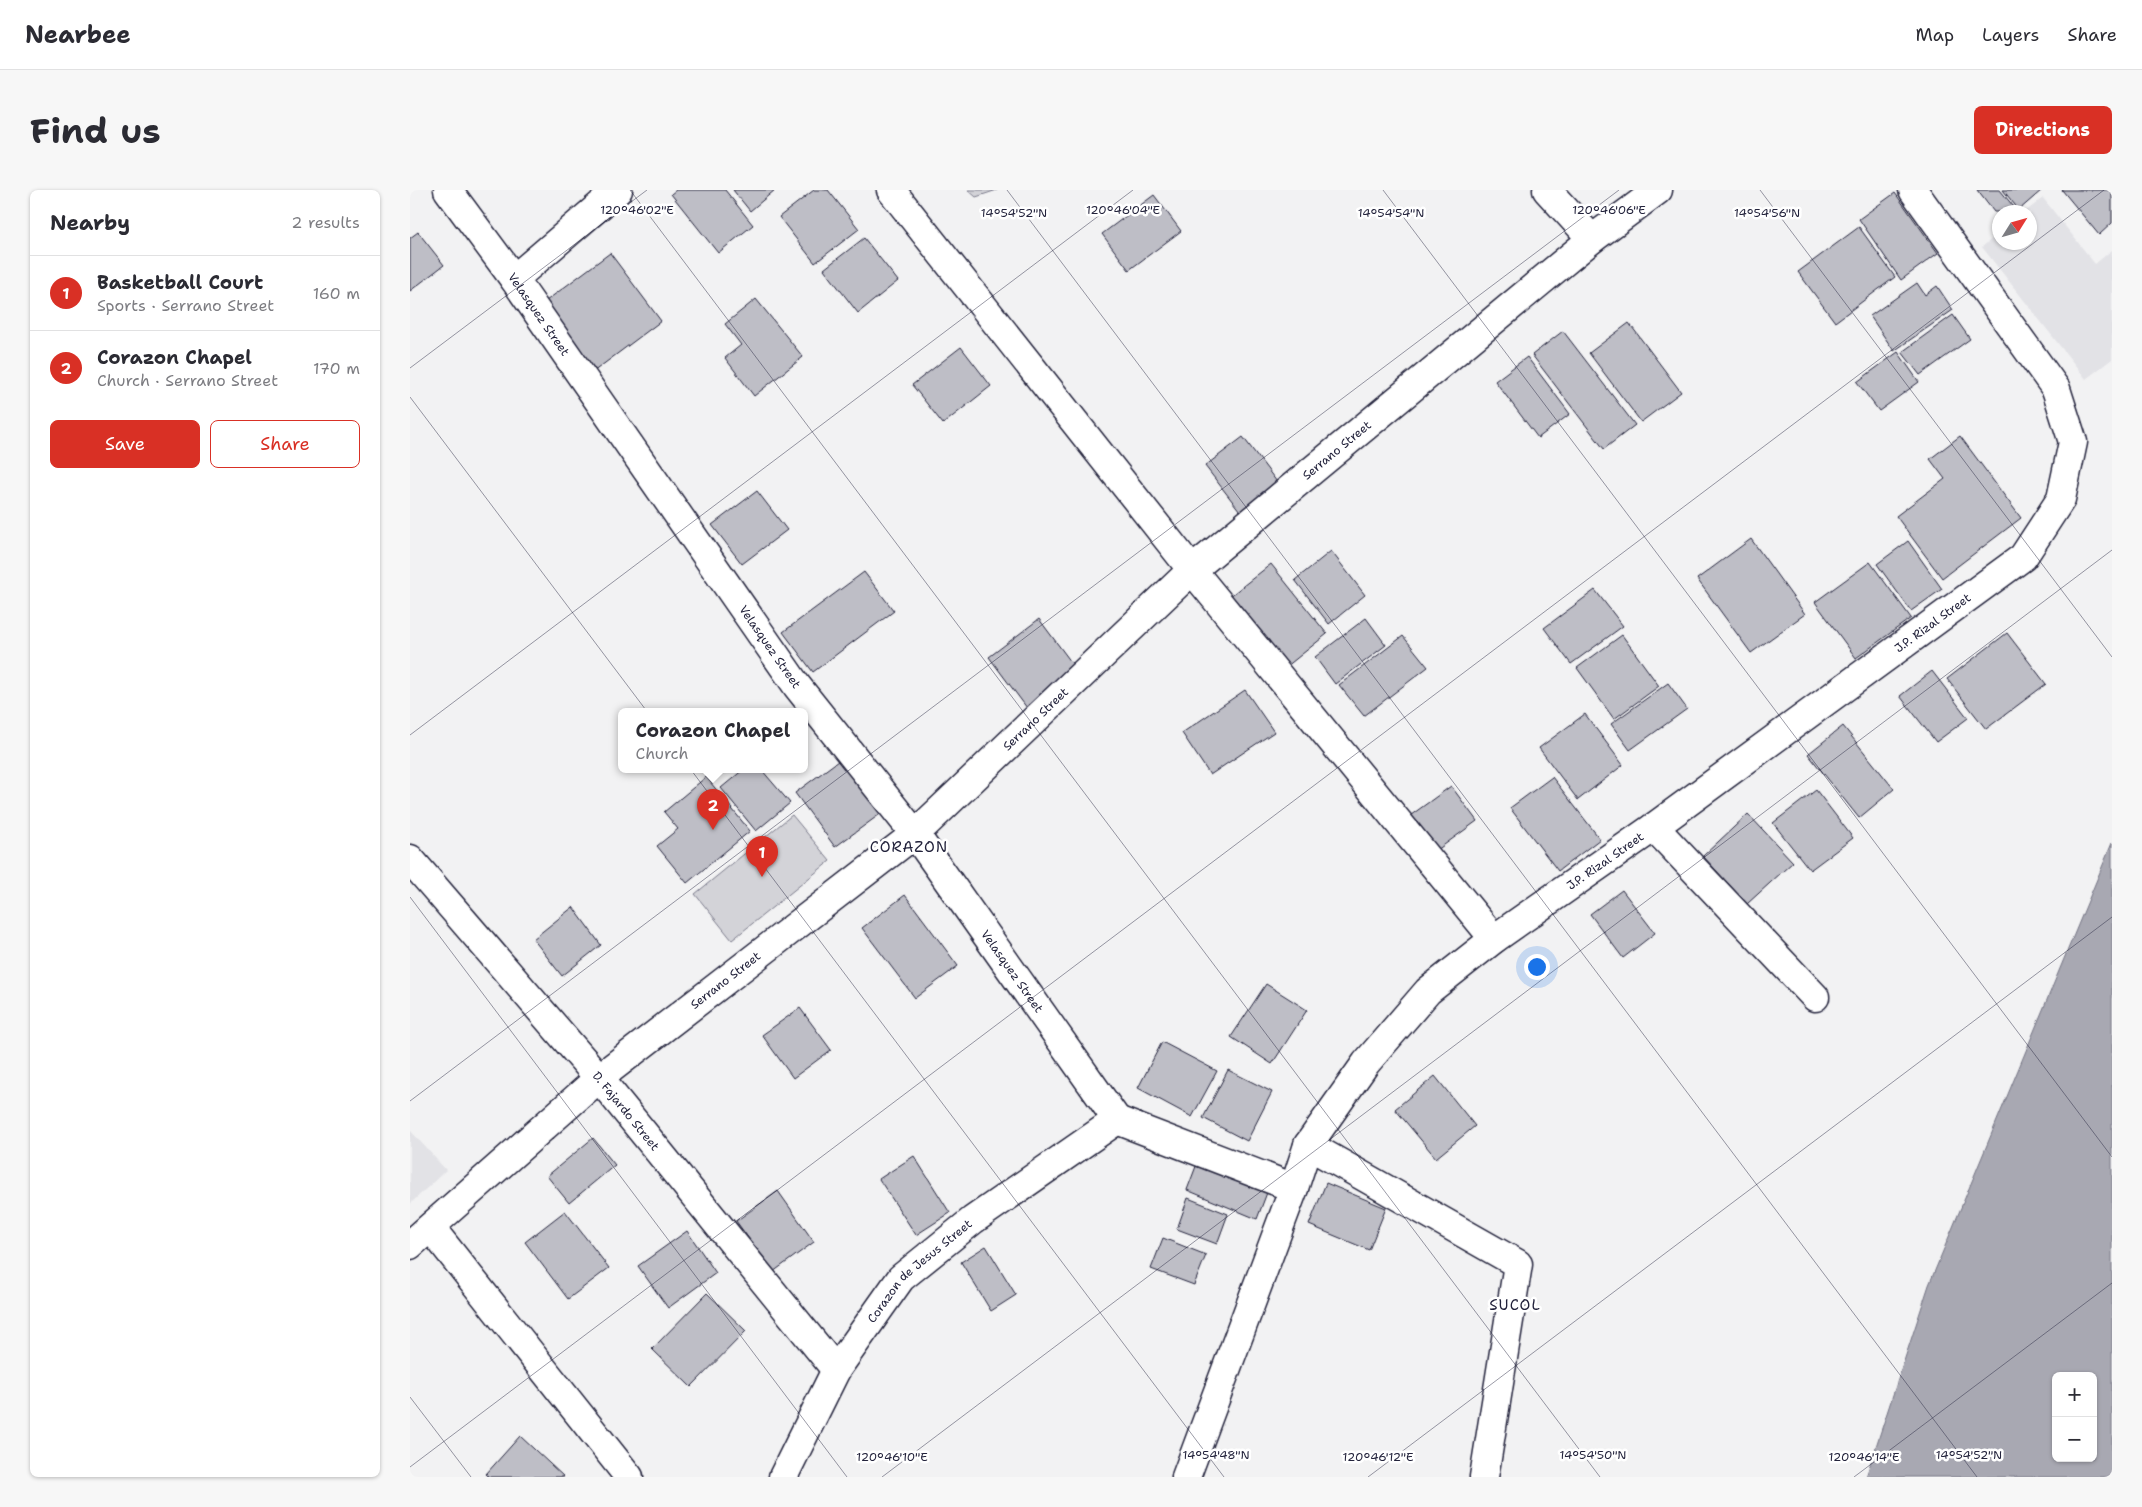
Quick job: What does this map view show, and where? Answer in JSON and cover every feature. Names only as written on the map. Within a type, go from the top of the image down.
[{"type":"street","name":"Velasquez Street","points":[[448,190],[514,279],[797,686],[915,834],[1117,1120]]},
{"type":"street","points":[[514,279],[618,190]]},
{"type":"street","points":[[891,190],[1192,570],[1494,939]]},
{"type":"street","points":[[1546,190],[1592,239]]},
{"type":"street","name":"Serrano Street","points":[[420,1237],[599,1078],[915,834],[1192,570],[1592,239],[1658,190]]},
{"type":"street","name":"J.P. Rizal Street","points":[[1186,1477],[1294,1188],[1308,1145],[1366,1063],[1428,991],[1494,939],[1654,827],[2023,557],[2061,499],[2074,442],[2056,389],[1913,190]]},
{"type":"street","points":[[1654,827],[1815,997]]},
{"type":"street","name":"D. Fajardo Street","points":[[410,859],[599,1078],[836,1370]]},
{"type":"street","points":[[1117,1120],[1294,1188]]},
{"type":"street","name":"Corazon de Jesus Street","points":[[783,1477],[836,1370],[901,1278],[973,1220],[1117,1120]]},
{"type":"street","points":[[1308,1145],[1518,1264],[1484,1477]]},
{"type":"street","points":[[420,1237],[629,1477]]},
{"type":"shaded area","points":[[968,190],[997,190],[976,197]]},
{"type":"shaded area","points":[[2043,198],[2095,264],[2112,250],[2112,359],[2086,379],[1982,247],[1992,239],[1992,250],[2037,250],[2037,205],[2034,205]]},
{"type":"shaded area","points":[[792,815],[830,861],[732,940],[695,894]]},
{"type":"shaded area","points":[[2112,843],[2112,1477],[1866,1477],[1929,1285]]},
{"type":"shaded area","points":[[410,1130],[446,1170],[410,1204]]},
{"type":"building","points":[[676,190],[725,190],[753,225],[718,253],[671,194]]},
{"type":"building","points":[[733,190],[775,190],[750,211]]},
{"type":"building","points":[[814,190],[828,190],[859,229],[815,263],[779,217]]},
{"type":"building","points":[[1977,190],[2000,190],[2012,205],[1992,205],[1992,209]]},
{"type":"building","points":[[2003,190],[2042,190],[2025,205],[2015,205]]},
{"type":"building","points":[[2062,190],[2112,190],[2112,223],[2099,235]]},
{"type":"building","points":[[1895,193],[1938,253],[1901,280],[1859,219]]},
{"type":"building","points":[[1154,195],[1181,231],[1129,270],[1102,234]]},
{"type":"building","points":[[1859,227],[1895,277],[1835,322],[1798,272]]},
{"type":"building","points":[[418,232],[444,265],[410,291],[410,238]]},
{"type":"building","points":[[864,238],[898,281],[858,313],[824,269]]},
{"type":"building","points":[[610,253],[661,321],[593,372],[542,304]]},
{"type":"building","points":[[1917,283],[1925,295],[1937,286],[1953,310],[1894,351],[1870,316]]},
{"type":"building","points":[[756,299],[803,357],[754,396],[725,358],[741,345],[725,324]]},
{"type":"building","points":[[1953,315],[1970,339],[1920,375],[1902,352]]},
{"type":"building","points":[[1629,323],[1681,392],[1641,422],[1589,353]]},
{"type":"building","points":[[1563,331],[1635,425],[1604,449],[1532,355]]},
{"type":"building","points":[[961,347],[991,386],[943,424],[912,385]]},
{"type":"building","points":[[1898,352],[1919,382],[1879,411],[1857,382]]},
{"type":"building","points":[[1527,357],[1570,414],[1538,438],[1495,381]]},
{"type":"building","points":[[1960,436],[2021,518],[1942,578],[1896,516],[1945,479],[1930,459]]},
{"type":"building","points":[[1243,437],[1280,486],[1243,515],[1205,466]]},
{"type":"building","points":[[757,491],[787,530],[742,564],[712,525]]},
{"type":"building","points":[[1751,539],[1805,614],[1751,653],[1697,579]]},
{"type":"building","points":[[1908,541],[1942,589],[1911,611],[1877,564]]},
{"type":"building","points":[[1331,551],[1365,595],[1329,624],[1295,580]]},
{"type":"building","points":[[1870,562],[1911,618],[1856,658],[1815,602]]},
{"type":"building","points":[[1271,564],[1327,634],[1286,667],[1229,597]]},
{"type":"building","points":[[864,572],[894,611],[813,672],[783,632]]},
{"type":"building","points":[[1595,590],[1623,626],[1571,664],[1544,628]]},
{"type":"building","points":[[1366,618],[1386,645],[1335,684],[1315,657]]},
{"type":"building","points":[[1039,619],[1077,670],[1027,708],[989,657]]},
{"type":"building","points":[[2007,633],[2046,684],[1986,729],[1947,679]]},
{"type":"building","points":[[1622,635],[1659,686],[1614,719],[1577,668]]},
{"type":"building","points":[[1403,636],[1428,667],[1364,716],[1339,685]]},
{"type":"building","points":[[1932,671],[1968,718],[1936,742],[1900,696]]},
{"type":"building","points":[[1668,683],[1687,709],[1630,750],[1611,724]]},
{"type":"building","points":[[1245,690],[1274,732],[1210,775],[1182,733]]},
{"type":"building","points":[[1585,714],[1623,765],[1578,800],[1539,748]]},
{"type":"building","points":[[1843,726],[1894,789],[1859,818],[1808,754]]},
{"type":"building","points":[[842,758],[883,812],[835,847],[795,793]]},
{"type":"building","points":[[739,773],[764,773],[790,803],[756,831],[721,788]]},
{"type":"building","points":[[706,777],[750,831],[687,883],[657,846],[678,829],[664,812]]},
{"type":"building","points":[[1552,777],[1600,839],[1558,871],[1510,808]]},
{"type":"building","points":[[1451,786],[1477,821],[1433,853],[1407,818]]},
{"type":"building","points":[[1816,790],[1853,838],[1810,870],[1773,823]]},
{"type":"building","points":[[1748,814],[1793,862],[1747,904],[1703,856]]},
{"type":"building","points":[[1622,890],[1655,933],[1623,958],[1590,914]]},
{"type":"building","points":[[905,895],[958,966],[915,998],[862,928]]},
{"type":"building","points":[[573,907],[601,945],[562,976],[533,939]]},
{"type":"building","points":[[1266,984],[1307,1010],[1272,1064],[1231,1037]]},
{"type":"building","points":[[800,1008],[831,1050],[793,1078],[762,1035]]},
{"type":"building","points":[[1162,1042],[1217,1071],[1192,1117],[1138,1088]]},
{"type":"building","points":[[1228,1070],[1272,1092],[1247,1141],[1203,1118]]},
{"type":"building","points":[[1435,1076],[1475,1126],[1436,1158],[1395,1109]]},
{"type":"building","points":[[593,1138],[615,1165],[569,1203],[547,1176]]},
{"type":"building","points":[[914,1156],[950,1213],[916,1235],[879,1179]]},
{"type":"building","points":[[1198,1161],[1268,1190],[1257,1219],[1187,1190]]},
{"type":"building","points":[[1326,1183],[1386,1208],[1369,1250],[1309,1225]]},
{"type":"building","points":[[778,1191],[814,1242],[773,1272],[736,1221]]},
{"type":"building","points":[[1188,1198],[1228,1214],[1217,1244],[1177,1229]]},
{"type":"building","points":[[565,1211],[609,1268],[568,1299],[525,1242]]},
{"type":"building","points":[[687,1231],[716,1273],[668,1308],[638,1266]]},
{"type":"building","points":[[1163,1238],[1206,1255],[1194,1285],[1151,1269]]},
{"type":"building","points":[[986,1246],[1016,1295],[991,1311],[961,1262]]},
{"type":"building","points":[[707,1293],[746,1331],[691,1387],[652,1349]]},
{"type":"building","points":[[520,1436],[564,1477],[489,1477],[486,1474]]},
{"type":"place","name":"Corazon Chapel","points":[[713,830]]},
{"type":"place","name":"Basketball Court","points":[[762,877]]},
{"type":"district","name":"CORAZON","points":[[909,847]]},
{"type":"district","name":"SUCOL","points":[[1515,1305]]}]
